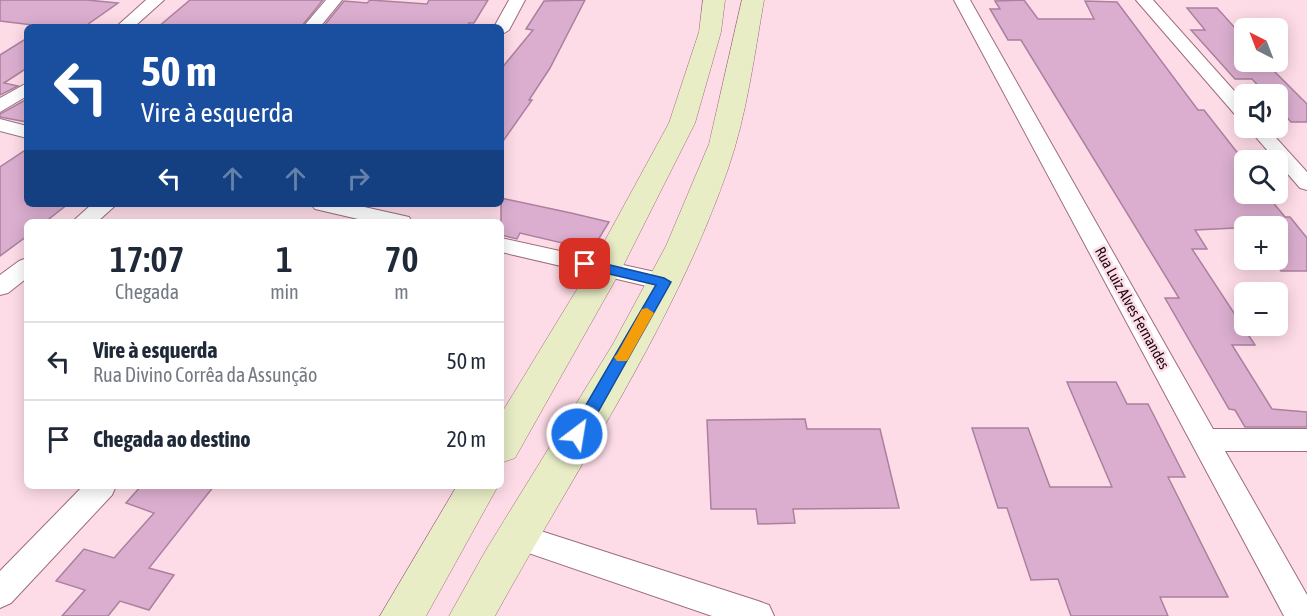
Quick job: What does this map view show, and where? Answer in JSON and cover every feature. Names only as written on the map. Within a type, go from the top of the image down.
[{"type":"street","points":[[128,24],[156,0]]},
{"type":"street","points":[[314,24],[334,0]]},
{"type":"street","points":[[504,24],[517,0]]},
{"type":"street","points":[[504,442],[606,268],[682,123],[710,32],[714,0]]},
{"type":"street","points":[[471,616],[664,282],[707,188],[735,97],[753,0]]},
{"type":"street","name":"Rua Luiz Alves Fernandes","points":[[962,0],[1301,616]]},
{"type":"street","points":[[1143,0],[1234,102]]},
{"type":"street","points":[[0,105],[24,90]]},
{"type":"street","points":[[0,125],[24,131]]},
{"type":"street","points":[[1266,138],[1307,184]]},
{"type":"street","points":[[87,219],[102,207]]},
{"type":"street","points":[[335,207],[388,219]]},
{"type":"street","points":[[504,246],[664,282]]},
{"type":"street","points":[[0,287],[24,268]]},
{"type":"street","points":[[1204,440],[1307,440]]},
{"type":"street","points":[[0,593],[99,489]]},
{"type":"street","points":[[402,616],[476,489]]},
{"type":"street","points":[[516,536],[758,616]]},
{"type":"building","points":[[0,0],[87,0],[118,3],[88,24],[24,24],[0,21]]},
{"type":"building","points":[[190,0],[323,0],[303,24],[162,24]]},
{"type":"building","points":[[370,0],[427,4],[429,0],[488,0],[474,23],[468,24],[325,24],[344,1],[367,3]]},
{"type":"building","points":[[585,0],[550,68],[529,100],[532,100],[504,140],[504,65],[533,30],[526,29],[544,1]]},
{"type":"building","points":[[1024,0],[1038,19],[1094,19],[1085,1],[1117,2],[1198,110],[1204,110],[1235,150],[1234,204],[1274,204],[1284,216],[1234,216],[1234,228],[1195,230],[1207,249],[1192,249],[1234,313],[1234,336],[1249,336],[1255,345],[1232,345],[1272,409],[1307,412],[1307,427],[1245,427],[1235,410],[1229,409],[1165,298],[1179,298],[1021,40],[1008,40],[990,9],[1000,9],[995,1]]},
{"type":"building","points":[[1187,8],[1217,8],[1234,27],[1234,72],[1275,72],[1287,84],[1257,84],[1252,79],[1235,79],[1191,30],[1205,30]]},
{"type":"building","points":[[24,40],[24,70],[4,83],[18,86],[0,95],[0,55]]},
{"type":"building","points":[[1288,85],[1307,104],[1307,122],[1291,122],[1288,119]]},
{"type":"building","points":[[24,101],[24,121],[0,117],[0,114]]},
{"type":"building","points":[[24,151],[24,207],[64,207],[49,219],[24,219],[24,238],[0,256],[0,167]]},
{"type":"building","points":[[504,199],[609,222],[592,250],[520,233],[517,239],[504,236],[504,219],[501,219]]},
{"type":"building","points":[[1288,217],[1290,217],[1307,238],[1307,271],[1281,271],[1288,270]]},
{"type":"building","points":[[1067,382],[1116,382],[1127,404],[1148,404],[1185,477],[1168,477],[1228,597],[1160,597],[1168,616],[1071,616],[1058,579],[1031,580],[1007,508],[998,508],[972,428],[1028,428],[1050,487],[1112,487]]},
{"type":"building","points":[[805,419],[807,429],[880,429],[899,508],[793,509],[795,523],[758,524],[756,509],[711,509],[707,420]]},
{"type":"building","points":[[138,489],[212,489],[149,568],[174,575],[149,610],[120,601],[108,616],[62,616],[85,590],[56,581],[84,549],[114,558],[154,513],[126,503]]},
{"type":"slow traffic","points":[[622,357],[647,313]]},
{"type":"route","points":[[577,434],[664,282],[585,264]]}]
